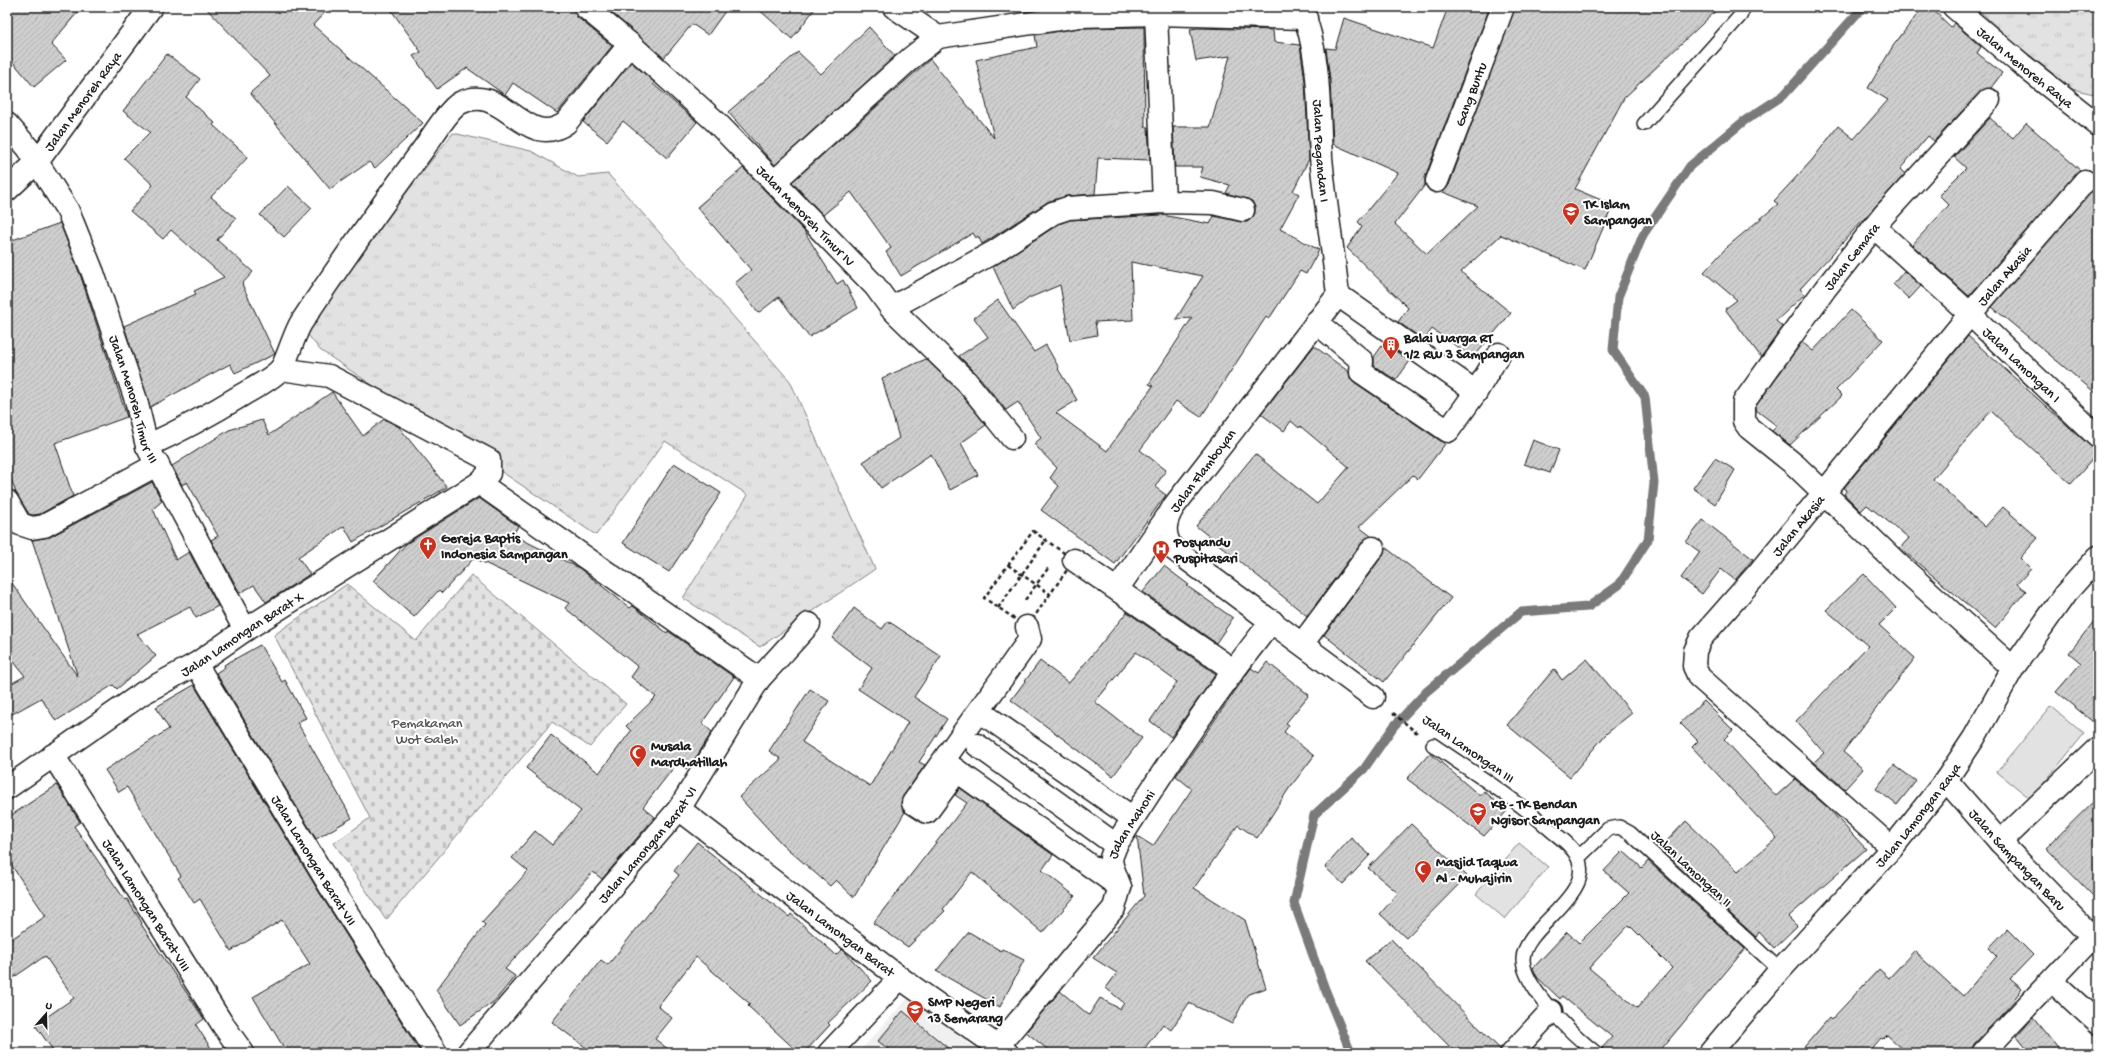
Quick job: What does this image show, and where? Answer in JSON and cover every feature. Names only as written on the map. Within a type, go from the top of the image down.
[{"type":"street","name":"Jalan Menoreh Raya","points":[[7,190],[37,162],[151,7]]},
{"type":"street","name":"Jalan Menoreh Timur IV","points":[[585,7],[630,44],[716,122],[875,286],[891,308],[966,381],[1012,438]]},
{"type":"street","points":[[894,7],[938,37]]},
{"type":"street","name":"Gang Buntu","points":[[1437,181],[1503,7]]},
{"type":"street","name":"Jalan Menoreh Raya","points":[[1954,7],[2096,122]]},
{"type":"street","points":[[774,182],[911,58],[938,37],[1079,16],[1304,13]]},
{"type":"street","name":"Jalan Pegandan I","points":[[1304,13],[1318,70],[1321,158],[1338,295]]},
{"type":"street","points":[[1156,14],[1164,202]]},
{"type":"street","points":[[7,501],[20,524],[32,528],[44,526],[152,455],[191,426],[255,387],[281,369],[300,325],[379,210],[444,121],[460,103],[477,99],[493,101],[536,130],[546,132],[557,130],[566,123],[630,44]]},
{"type":"street","name":"Jalan Cemara","points":[[1824,495],[1795,466],[1749,428],[1744,421],[1744,402],[1825,289],[1874,227],[1989,100]]},
{"type":"street","name":"Jalan Menoreh Timur III","points":[[7,124],[28,148],[68,211],[93,273],[136,400],[152,455],[245,630]]},
{"type":"street","name":"Jalan Akasia","points":[[1892,848],[1700,677],[1694,666],[1695,651],[1701,638],[1824,495],[1970,314],[2085,181]]},
{"type":"street","points":[[891,308],[994,252],[1053,213],[1068,208],[1164,202],[1213,203],[1243,210]]},
{"type":"street","name":"Jalan Lamongan I","points":[[1874,227],[1970,314],[2098,437]]},
{"type":"street","points":[[1338,295],[1476,392]]},
{"type":"street","name":"Jalan Flamboyan","points":[[1338,295],[1174,506],[1167,518],[1166,538],[1172,548],[1373,697]]},
{"type":"street","points":[[1316,322],[1362,361],[1361,372],[1448,431],[1476,392],[1499,354]]},
{"type":"street","points":[[281,369],[329,376],[489,460],[489,473],[479,483],[759,679]]},
{"type":"street","name":"Jalan Lamongan Barat X","points":[[7,788],[143,693],[196,664],[245,630],[479,483]]},
{"type":"street","points":[[1824,495],[2013,668]]},
{"type":"street","points":[[1118,588],[1167,518]]},
{"type":"street","points":[[1302,644],[1373,548]]},
{"type":"street","points":[[1064,555],[1118,588],[1233,670]]},
{"type":"street","name":"Jalan Lamongan Raya","points":[[1710,1053],[1780,970],[1892,848],[1946,780],[1974,738],[2013,668],[2065,594],[2098,557]]},
{"type":"street","points":[[1002,1050],[1114,908],[1120,887],[950,766],[979,711],[1030,639],[1019,619]]},
{"type":"street","name":"Jalan Mahoni","points":[[1120,887],[1112,866],[1111,858],[1116,845],[1181,745],[1233,670],[1272,621]]},
{"type":"street","name":"Jalan Lamongan Barat VI","points":[[468,1053],[679,809],[759,679],[809,624]]},
{"type":"street","name":"Jalan Lamongan Barat VII","points":[[196,664],[330,886],[436,1053]]},
{"type":"street","points":[[979,711],[1133,818]]},
{"type":"street","points":[[977,746],[1116,845]]},
{"type":"street","points":[[2000,842],[2098,748]]},
{"type":"street","name":"Jalan Lamongan Barat VIII","points":[[53,755],[243,1053]]},
{"type":"street","name":"Jalan Sampangan Baru","points":[[1946,780],[2000,842],[2095,934],[1983,1053]]},
{"type":"street","name":"Jalan Lamongan Barat","points":[[679,809],[900,978],[1002,1050]]},
{"type":"street","points":[[829,1053],[900,978]]},
{"type":"street","points":[[2052,981],[2098,1023]]},
{"type":"street","points":[[1512,1053],[1551,1010]]},
{"type":"lane","points":[[1644,124],[1738,10]]},
{"type":"lane","name":"Jalan Lamongan III","points":[[1433,745],[1522,805],[1571,847],[1578,858]]},
{"type":"lane","name":"Jalan Lamongan II","points":[[1578,858],[1608,829],[1619,827],[1630,833],[1780,970]]},
{"type":"lane","points":[[1578,858],[1581,868],[1576,888],[1531,942],[1525,950],[1523,958],[1526,975],[1551,1010],[1596,1053]]},
{"type":"path","points":[[1033,530],[1046,540],[1064,555],[1050,594],[1019,619],[998,608],[984,598],[1033,530]]},
{"type":"path","points":[[998,608],[1046,540]]},
{"type":"path","points":[[1024,601],[1052,562]]},
{"type":"path","points":[[1008,564],[1050,594]]},
{"type":"path","name":"Jalan Lamongan III","points":[[1373,697],[1433,745]]},
{"type":"shaded area","name":"SMP Negeri 13 Semarang","points":[[911,995],[981,1053],[858,1053]]},
{"type":"green space","points":[[1975,7],[2098,7],[2098,95],[2072,89],[2012,41]]},
{"type":"green space","points":[[453,133],[531,151],[578,177],[608,174],[790,381],[875,569],[760,647],[683,598],[748,495],[665,441],[596,535],[320,350],[301,326]]},
{"type":"green space","name":"Pemakaman Wot Galeh","points":[[471,575],[626,704],[590,747],[552,722],[386,920],[334,843],[370,818],[274,635],[347,584],[416,641]]},
{"type":"green space","points":[[2051,706],[2084,734],[2031,799],[1997,772]]},
{"type":"green space","points":[[1519,843],[1548,867],[1505,919],[1476,894]]},
{"type":"building","points":[[7,7],[82,7],[51,44],[66,60],[34,87],[7,55]]},
{"type":"building","points":[[205,7],[330,7],[313,25],[423,123],[375,168],[369,162],[330,189],[250,93],[270,76]]},
{"type":"building","points":[[389,7],[573,7],[577,17],[612,46],[557,113],[513,83],[505,95],[467,68],[437,89],[413,56],[421,52]]},
{"type":"building","points":[[605,7],[728,7],[708,35],[692,24],[664,58]]},
{"type":"building","points":[[756,7],[816,7],[792,39]]},
{"type":"building","points":[[1448,7],[1490,7],[1425,177],[1425,185],[1395,224],[1427,254],[1478,206],[1443,192],[1449,185],[1515,7],[1720,7],[1624,98],[1575,189],[1613,205],[1585,270],[1501,235],[1461,272],[1511,313],[1473,358],[1432,329],[1424,340],[1398,322],[1408,308],[1347,248],[1362,226],[1358,222],[1398,173],[1333,144],[1330,80],[1326,48],[1335,49],[1344,18],[1433,48]]},
{"type":"building","points":[[1923,7],[1930,7],[1951,27],[1954,23],[1981,47],[1977,53],[2002,73],[1991,88],[1980,92],[1934,141],[1928,136],[1900,169],[1905,174],[1800,289],[1805,294],[1776,321],[1783,327],[1761,357],[1725,309],[1737,300],[1704,272],[1727,247],[1778,204],[1774,201],[1812,160],[1838,126],[1854,139],[1888,100],[1868,88],[1893,46]]},
{"type":"building","points":[[869,27],[895,56],[775,165],[728,112],[798,52],[821,74]]},
{"type":"building","points":[[1144,27],[1145,127],[1148,127],[1150,160],[1098,158],[1095,194],[1067,196],[1049,201],[982,244],[978,236],[976,238],[973,233],[901,276],[886,252],[891,248],[851,192],[823,215],[792,182],[930,59],[994,138],[976,60],[1037,47],[1035,35],[1080,28]]},
{"type":"building","points":[[1190,29],[1273,30],[1274,42],[1300,45],[1305,82],[1309,159],[1293,191],[1299,194],[1280,229],[1319,250],[1306,274],[1300,271],[1269,319],[1266,317],[1201,417],[1176,401],[1140,450],[1166,470],[1155,487],[1166,495],[1115,564],[1041,510],[1059,486],[1050,478],[1057,468],[1034,444],[1041,438],[1018,402],[1006,410],[976,373],[959,356],[988,337],[974,318],[998,300],[1034,352],[1046,345],[1059,368],[1058,369],[1077,400],[1056,413],[1107,451],[1153,386],[1149,384],[1192,318],[1176,319],[1203,276],[1131,262],[1133,320],[1095,322],[1097,335],[1070,340],[1060,285],[1029,298],[1013,310],[993,267],[1059,224],[1070,220],[1162,215],[1210,224],[1214,216],[1241,222],[1247,222],[1252,218],[1255,213],[1255,207],[1252,201],[1226,193],[1230,185],[1200,177],[1203,167],[1175,167],[1173,127],[1210,127],[1230,56],[1196,61]]},
{"type":"building","points":[[167,54],[200,79],[186,97],[215,123],[213,125],[248,157],[211,197],[236,218],[217,240],[253,272],[242,284],[275,354],[235,373],[230,364],[150,407],[124,326],[196,294],[194,291],[224,277],[171,230],[163,239],[130,211],[153,185],[124,158],[150,132],[123,111]]},
{"type":"building","points":[[631,62],[654,82],[653,84],[697,122],[667,158],[623,121],[607,141],[583,122]]},
{"type":"building","points":[[1990,118],[2013,138],[2026,123],[2080,170],[1969,296],[1912,245],[1949,205],[1939,195],[1966,168],[1954,157]]},
{"type":"building","points":[[743,168],[804,231],[837,284],[843,280],[858,308],[809,337],[779,297],[758,313],[735,283],[751,270],[697,207]]},
{"type":"building","points":[[2097,185],[2098,186],[2098,395],[1992,307]]},
{"type":"building","points":[[288,186],[312,208],[284,237],[260,215]]},
{"type":"building","points":[[60,223],[81,277],[127,417],[55,443],[73,496],[40,514],[33,515],[29,514],[16,493],[7,467],[7,242]]},
{"type":"building","points":[[1904,271],[1921,286],[1909,299],[1893,284]]},
{"type":"building","points":[[1851,310],[1883,340],[1836,390],[1842,396],[1790,445],[1772,431],[1777,426],[1756,410],[1756,406],[1802,342],[1813,351]]},
{"type":"building","points":[[1968,336],[2098,453],[2071,484],[1991,411],[1933,479],[1985,527],[2003,507],[2038,538],[2020,558],[2031,569],[2017,584],[2026,591],[1995,628],[1900,548],[1909,538],[1867,505],[1861,511],[1844,494],[1847,490],[1844,488]]},
{"type":"building","points":[[1384,343],[1410,361],[1396,380],[1374,366],[1374,357]]},
{"type":"building","points":[[1314,346],[1349,372],[1350,378],[1354,382],[1445,444],[1418,479],[1413,475],[1359,527],[1371,536],[1363,541],[1307,616],[1196,526],[1255,454],[1317,504],[1349,467],[1300,426],[1299,428],[1291,421],[1284,431],[1261,414]]},
{"type":"building","points":[[926,359],[957,389],[986,425],[961,443],[978,475],[950,490],[931,454],[881,488],[863,462],[899,438],[882,378]]},
{"type":"building","points":[[332,392],[363,436],[384,419],[399,427],[447,487],[353,542],[344,526],[298,557],[310,574],[266,602],[254,585],[240,593],[211,540],[218,536],[187,482],[182,485],[172,466],[229,430],[262,420],[269,435]]},
{"type":"building","points":[[1533,440],[1559,450],[1550,473],[1524,464]]},
{"type":"building","points":[[1715,458],[1735,470],[1715,504],[1693,488]]},
{"type":"building","points":[[674,463],[721,493],[669,572],[623,543]]},
{"type":"building","points":[[152,482],[162,501],[153,509],[176,560],[189,552],[218,606],[196,618],[190,607],[137,634],[156,656],[117,689],[113,685],[56,721],[41,698],[7,717],[7,686],[25,676],[7,653],[7,576],[78,677],[32,540],[50,537]]},
{"type":"building","points":[[479,498],[518,526],[513,535],[579,568],[630,608],[633,606],[667,633],[668,631],[734,677],[702,723],[712,732],[697,756],[686,769],[678,762],[643,807],[655,817],[602,879],[593,872],[505,969],[515,976],[495,1001],[460,1025],[436,990],[485,925],[482,922],[528,871],[512,858],[535,831],[552,845],[581,811],[526,768],[551,735],[599,773],[631,731],[626,726],[656,697],[631,677],[638,667],[565,608],[569,603],[474,558],[442,593],[439,590],[414,617],[373,581],[406,544]]},
{"type":"building","points":[[1703,520],[1753,559],[1735,580],[1721,569],[1702,594],[1681,578],[1700,552],[1686,542]]},
{"type":"building","points":[[1385,547],[1451,598],[1384,682],[1324,635],[1383,555]]},
{"type":"building","points":[[1164,566],[1189,585],[1187,586],[1233,618],[1216,643],[1143,592]]},
{"type":"building","points":[[1864,574],[1896,608],[1879,625],[1915,658],[1843,752],[1863,769],[1845,789],[1814,762],[1824,753],[1796,721],[1868,646],[1826,610]]},
{"type":"building","points":[[854,608],[882,629],[888,621],[941,656],[914,697],[947,719],[919,762],[925,765],[903,796],[901,802],[905,812],[854,897],[836,880],[830,886],[782,844],[739,797],[781,759],[769,751],[810,689],[829,701],[802,742],[870,786],[908,722],[858,689],[872,668],[832,638]]},
{"type":"building","points":[[1127,612],[1216,674],[1171,737],[1150,721],[1177,682],[1136,652],[1095,702],[1142,738],[1113,776],[1011,700],[1040,661],[1069,683]]},
{"type":"building","points":[[2098,616],[2098,726],[2056,692],[2081,663],[2069,653]]},
{"type":"building","points":[[260,645],[282,682],[285,680],[306,718],[297,722],[352,818],[316,839],[216,673],[225,667],[224,665]]},
{"type":"building","points":[[1587,659],[1632,713],[1606,734],[1570,777],[1507,725],[1554,669],[1562,680]]},
{"type":"building","points":[[1267,662],[1309,695],[1286,723],[1289,725],[1284,732],[1314,756],[1288,790],[1257,838],[1238,825],[1194,888],[1245,920],[1266,988],[1247,995],[1232,1024],[1189,1003],[1171,1030],[1163,1024],[1141,1053],[1052,1053],[1026,1032],[1060,991],[1089,1015],[1100,998],[1120,1009],[1124,1003],[1106,988],[1117,973],[1093,958],[1144,896],[1137,836],[1153,846],[1192,789],[1176,776],[1251,668],[1259,673]]},
{"type":"building","points":[[194,685],[319,892],[421,1053],[287,1053],[253,997],[310,964],[282,920],[231,951],[200,899],[194,903],[178,878],[181,876],[127,787],[119,792],[105,770],[169,729],[156,707]]},
{"type":"building","points":[[1704,701],[1733,730],[1724,739],[1776,796],[1795,779],[1828,808],[1866,849],[1788,917],[1797,926],[1774,948],[1759,932],[1756,937],[1659,849],[1686,821],[1738,871],[1777,838],[1692,747],[1698,741],[1680,723]]},
{"type":"building","points":[[1430,753],[1480,796],[1484,791],[1507,811],[1484,836],[1407,779]]},
{"type":"building","points":[[1894,765],[1916,781],[1897,805],[1876,789]]},
{"type":"building","points":[[57,785],[80,822],[74,826],[125,900],[127,899],[142,923],[141,924],[204,1019],[196,1025],[214,1053],[55,1053],[35,1025],[74,998],[45,956],[7,982],[7,942],[46,916],[7,859],[7,818]]},
{"type":"building","points":[[960,788],[1053,855],[1042,870],[1075,896],[1043,933],[972,872],[943,909],[945,911],[908,947],[873,923],[967,803],[955,795]]},
{"type":"building","points":[[2098,797],[2098,901],[2046,848]]},
{"type":"building","name":"Masjid Taqwa Al - Muhajirin","points":[[1411,824],[1467,876],[1406,938],[1380,914],[1398,893],[1368,868]]},
{"type":"building","points":[[1351,838],[1370,855],[1343,884],[1325,867]]},
{"type":"building","points":[[697,842],[789,917],[791,914],[836,955],[842,949],[872,981],[828,1023],[830,1025],[804,1053],[799,1053],[748,1006],[750,1004],[696,957],[658,1006],[672,1018],[655,1039],[673,1053],[593,1053],[552,1022],[601,960],[608,965],[679,875],[674,871]]},
{"type":"building","points":[[1623,851],[1642,868],[1648,861],[1745,949],[1658,1053],[1604,1053],[1602,1048],[1612,1037],[1562,996],[1560,999],[1537,977],[1533,968],[1567,932],[1579,943],[1629,893],[1604,871]],"holes":[[[1629,925],[1672,968],[1637,1008],[1589,968]]]},
{"type":"building","points":[[2007,929],[2033,955],[2010,979],[2022,989],[2015,998],[2016,999],[1974,1044],[1971,1053],[1907,1053],[1887,1035],[1883,1039],[1881,1038],[1868,1053],[1799,1053],[1829,1018],[1831,1020],[1879,969],[1889,978],[1914,951],[1963,996],[1997,956],[1989,948]]},
{"type":"building","points":[[969,932],[1001,951],[1002,949],[1024,960],[1000,1007],[936,971]]},
{"type":"building","points":[[1391,939],[1500,1049],[1500,1053],[1456,1053],[1365,961]]},
{"type":"building","points":[[903,1011],[954,1053],[893,1053],[878,1041]]},
{"type":"building","points":[[2033,1018],[2062,1053],[2031,1053],[2017,1036]]},
{"type":"waterway","points":[[1351,1053],[1325,989],[1294,903],[1314,815],[1364,769],[1394,726],[1426,692],[1521,612],[1588,607],[1619,585],[1648,540],[1654,483],[1645,397],[1613,350],[1618,297],[1643,235],[1690,166],[1744,121],[1784,95],[1863,7]]},
{"type":"place","name":"TK Islam Sampangan","points":[[1571,226]]},
{"type":"place","name":"Balai Warga RT 1/2 RW 3 Sampangan","points":[[1391,360]]},
{"type":"place","name":"Gereja Baptis Indonesia Sampangan","points":[[428,560]]},
{"type":"place","name":"Posyandu Puspitasari","points":[[1161,564]]},
{"type":"place","name":"Musala Mardhatillah","points":[[638,768]]},
{"type":"place","name":"KB - TK Bendan Ngisor Sampangan","points":[[1478,826]]},
{"type":"place","name":"Masjid Taqwa Al - Muhajirin","points":[[1423,884]]},
{"type":"place","name":"SMP Negeri 13 Semarang","points":[[915,1024]]}]
